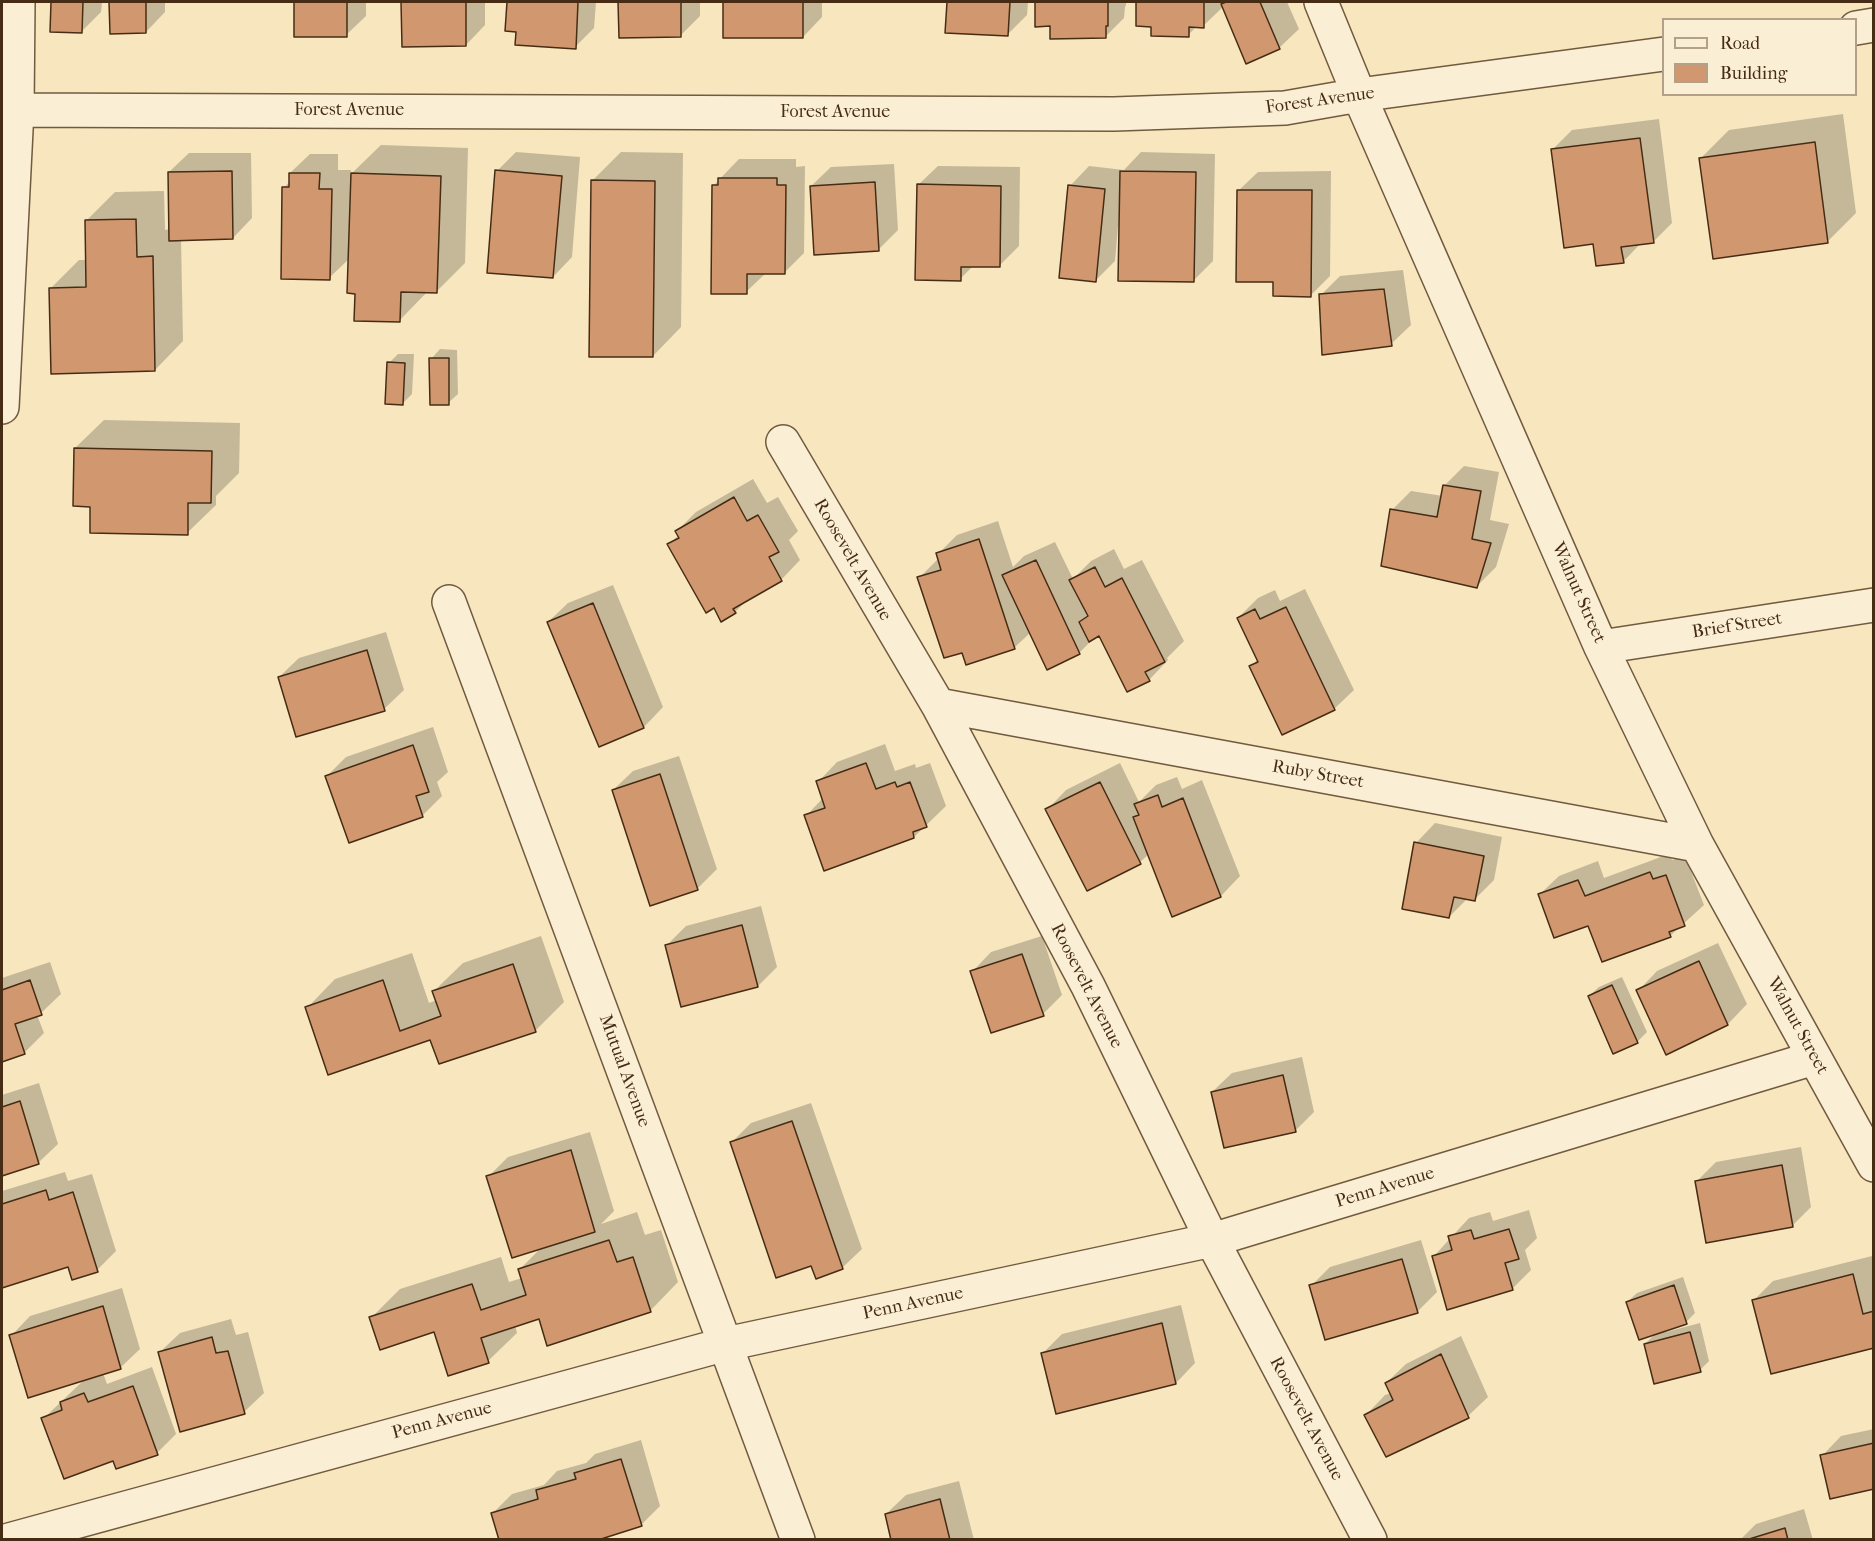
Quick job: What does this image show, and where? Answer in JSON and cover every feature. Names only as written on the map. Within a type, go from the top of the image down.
[{"type":"street","points":[[2,407],[9,110],[18,2]]},
{"type":"street","name":"Walnut Street","points":[[1321,2],[1359,95],[1601,647],[1697,845],[1874,1166]]},
{"type":"street","points":[[1857,28],[1874,25]]},
{"type":"street","name":"Forest Avenue","points":[[9,110],[1114,114],[1285,108],[1359,95],[1662,54]]},
{"type":"street","name":"Roosevelt Avenue","points":[[783,442],[938,705],[1088,986],[1212,1240],[1370,1539]]},
{"type":"street","name":"Mutual Avenue","points":[[449,602],[798,1539]]},
{"type":"street","name":"Brief Street","points":[[1601,647],[1874,605]]},
{"type":"street","name":"Ruby Street","points":[[938,705],[1697,845]]},
{"type":"street","name":"Penn Avenue","points":[[11,1539],[726,1344],[1212,1240],[1814,1058]]},
{"type":"street","points":[[2,1512],[11,1539]]},
{"type":"building","points":[[51,2],[83,2],[82,33],[50,32]]},
{"type":"building","points":[[109,2],[146,2],[146,33],[110,34]]},
{"type":"building","points":[[294,2],[347,2],[347,37],[294,37]]},
{"type":"building","points":[[401,2],[466,2],[466,46],[402,47]]},
{"type":"building","points":[[507,2],[578,2],[576,49],[515,45],[516,32],[505,31]]},
{"type":"building","points":[[618,2],[681,2],[681,37],[619,38]]},
{"type":"building","points":[[723,2],[803,2],[803,38],[723,38]]},
{"type":"building","points":[[947,2],[1010,2],[1008,36],[945,33]]},
{"type":"building","points":[[1035,2],[1108,2],[1106,38],[1050,39],[1050,26],[1035,27]]},
{"type":"building","points":[[1136,2],[1204,2],[1204,28],[1189,27],[1189,37],[1151,36],[1151,27],[1136,26]]},
{"type":"building","points":[[1260,2],[1280,49],[1246,64],[1221,4]]},
{"type":"building","points":[[1640,138],[1654,243],[1621,247],[1624,263],[1596,266],[1593,244],[1564,248],[1551,149]]},
{"type":"building","points":[[1815,142],[1828,243],[1713,259],[1699,158]]},
{"type":"building","points":[[495,170],[562,176],[553,278],[487,273]]},
{"type":"building","points":[[232,171],[233,239],[169,241],[168,172]]},
{"type":"building","points":[[1120,171],[1196,172],[1194,282],[1118,281]]},
{"type":"building","points":[[289,173],[320,173],[319,189],[332,189],[330,280],[281,279],[282,187],[289,187]]},
{"type":"building","points":[[351,173],[441,176],[437,293],[401,292],[400,322],[354,321],[355,294],[347,293]]},
{"type":"building","points":[[718,178],[777,178],[777,185],[786,185],[785,274],[747,274],[747,294],[711,294],[712,185],[718,185]]},
{"type":"building","points":[[591,180],[655,181],[653,357],[589,357]]},
{"type":"building","points":[[875,182],[879,251],[814,255],[810,186]]},
{"type":"building","points":[[917,184],[1001,186],[1000,267],[961,267],[961,281],[915,280]]},
{"type":"building","points":[[1068,185],[1105,189],[1096,282],[1059,278]]},
{"type":"building","points":[[1237,190],[1312,190],[1311,297],[1273,296],[1273,282],[1236,282]]},
{"type":"building","points":[[136,219],[137,257],[153,256],[155,371],[51,374],[49,288],[86,287],[85,220]]},
{"type":"building","points":[[1384,289],[1392,346],[1322,355],[1319,294]]},
{"type":"building","points":[[429,358],[449,358],[449,405],[430,405]]},
{"type":"building","points":[[387,362],[405,363],[403,405],[385,404]]},
{"type":"building","points":[[74,448],[212,451],[211,503],[188,503],[188,535],[90,533],[90,507],[73,506]]},
{"type":"building","points":[[1443,485],[1481,491],[1472,539],[1491,543],[1477,588],[1381,566],[1390,509],[1437,517]]},
{"type":"building","points":[[734,497],[747,521],[758,515],[779,552],[769,557],[782,581],[733,609],[736,613],[721,622],[714,608],[706,613],[667,544],[679,538],[675,531]]},
{"type":"building","points":[[979,539],[1015,649],[966,665],[962,653],[944,658],[917,577],[941,570],[936,553]]},
{"type":"building","points":[[1036,560],[1080,654],[1047,670],[1002,575]]},
{"type":"building","points":[[1095,567],[1105,587],[1122,578],[1165,662],[1145,672],[1150,681],[1127,692],[1099,636],[1089,642],[1079,622],[1088,616],[1069,580]]},
{"type":"building","points":[[593,603],[644,728],[599,747],[547,622]]},
{"type":"building","points":[[1286,607],[1335,710],[1282,735],[1249,666],[1258,662],[1237,618],[1255,609],[1260,619]]},
{"type":"building","points":[[367,650],[385,711],[296,737],[278,677]]},
{"type":"building","points":[[413,745],[429,792],[416,796],[423,817],[349,843],[325,776]]},
{"type":"building","points":[[866,763],[876,789],[895,782],[897,787],[910,782],[927,827],[913,832],[914,838],[824,871],[804,815],[825,808],[816,781]]},
{"type":"building","points":[[660,774],[698,890],[650,906],[612,790]]},
{"type":"building","points":[[1100,782],[1141,864],[1087,891],[1045,809]]},
{"type":"building","points":[[1158,795],[1162,807],[1183,798],[1221,897],[1172,917],[1133,817],[1139,815],[1134,804]]},
{"type":"building","points":[[1414,842],[1484,856],[1475,901],[1454,897],[1449,918],[1402,909]]},
{"type":"building","points":[[1650,872],[1653,879],[1666,875],[1685,926],[1669,932],[1671,937],[1602,962],[1588,926],[1554,938],[1538,894],[1578,880],[1585,896]]},
{"type":"building","points":[[742,925],[758,987],[681,1007],[665,945]]},
{"type":"building","points":[[1022,954],[1044,1016],[991,1033],[970,971]]},
{"type":"building","points":[[1699,961],[1728,1025],[1666,1055],[1636,990]]},
{"type":"building","points":[[513,964],[536,1032],[439,1064],[430,1040],[328,1075],[305,1007],[383,980],[400,1031],[441,1016],[432,991]]},
{"type":"building","points":[[30,980],[42,1015],[15,1024],[25,1054],[2,1062],[2,990]]},
{"type":"building","points":[[1612,985],[1638,1043],[1613,1054],[1588,996]]},
{"type":"building","points":[[1283,1075],[1296,1132],[1224,1148],[1211,1092]]},
{"type":"building","points":[[20,1101],[39,1164],[2,1176],[2,1107]]},
{"type":"building","points":[[792,1121],[843,1269],[816,1279],[811,1266],[776,1278],[730,1142]]},
{"type":"building","points":[[571,1150],[595,1232],[512,1258],[486,1176]]},
{"type":"building","points":[[1782,1165],[1793,1227],[1706,1243],[1695,1181]]},
{"type":"building","points":[[46,1190],[49,1200],[73,1192],[98,1272],[72,1280],[68,1267],[2,1288],[2,1204]]},
{"type":"building","points":[[1509,1229],[1519,1259],[1505,1263],[1513,1290],[1447,1310],[1432,1256],[1452,1250],[1448,1236],[1471,1230],[1474,1239]]},
{"type":"building","points":[[609,1240],[617,1262],[633,1257],[651,1312],[547,1346],[539,1319],[481,1338],[489,1363],[448,1376],[434,1332],[380,1350],[369,1317],[472,1284],[481,1310],[526,1295],[518,1269]]},
{"type":"building","points":[[1402,1259],[1418,1313],[1325,1340],[1309,1285]]},
{"type":"building","points":[[1853,1274],[1863,1314],[1874,1311],[1874,1348],[1771,1374],[1752,1300]]},
{"type":"building","points":[[1674,1285],[1687,1324],[1639,1340],[1626,1302]]},
{"type":"building","points":[[103,1306],[121,1369],[28,1398],[9,1335]]},
{"type":"building","points":[[1162,1323],[1176,1384],[1056,1414],[1041,1353]]},
{"type":"building","points":[[1690,1332],[1701,1372],[1654,1384],[1644,1344]]},
{"type":"building","points":[[212,1337],[216,1353],[228,1351],[245,1414],[180,1432],[158,1352]]},
{"type":"building","points":[[1441,1354],[1469,1418],[1386,1457],[1364,1415],[1393,1400],[1385,1383]]},
{"type":"building","points":[[133,1386],[158,1455],[116,1469],[113,1461],[64,1479],[41,1418],[62,1410],[60,1402],[84,1393],[88,1402]]},
{"type":"building","points":[[1874,1443],[1874,1489],[1830,1499],[1820,1455]]},
{"type":"building","points":[[621,1459],[642,1526],[598,1540],[499,1540],[491,1513],[538,1499],[536,1490],[576,1479],[574,1473]]},
{"type":"building","points":[[940,1499],[950,1540],[891,1540],[885,1514]]},
{"type":"building","points":[[1785,1528],[1788,1540],[1746,1540]]}]
